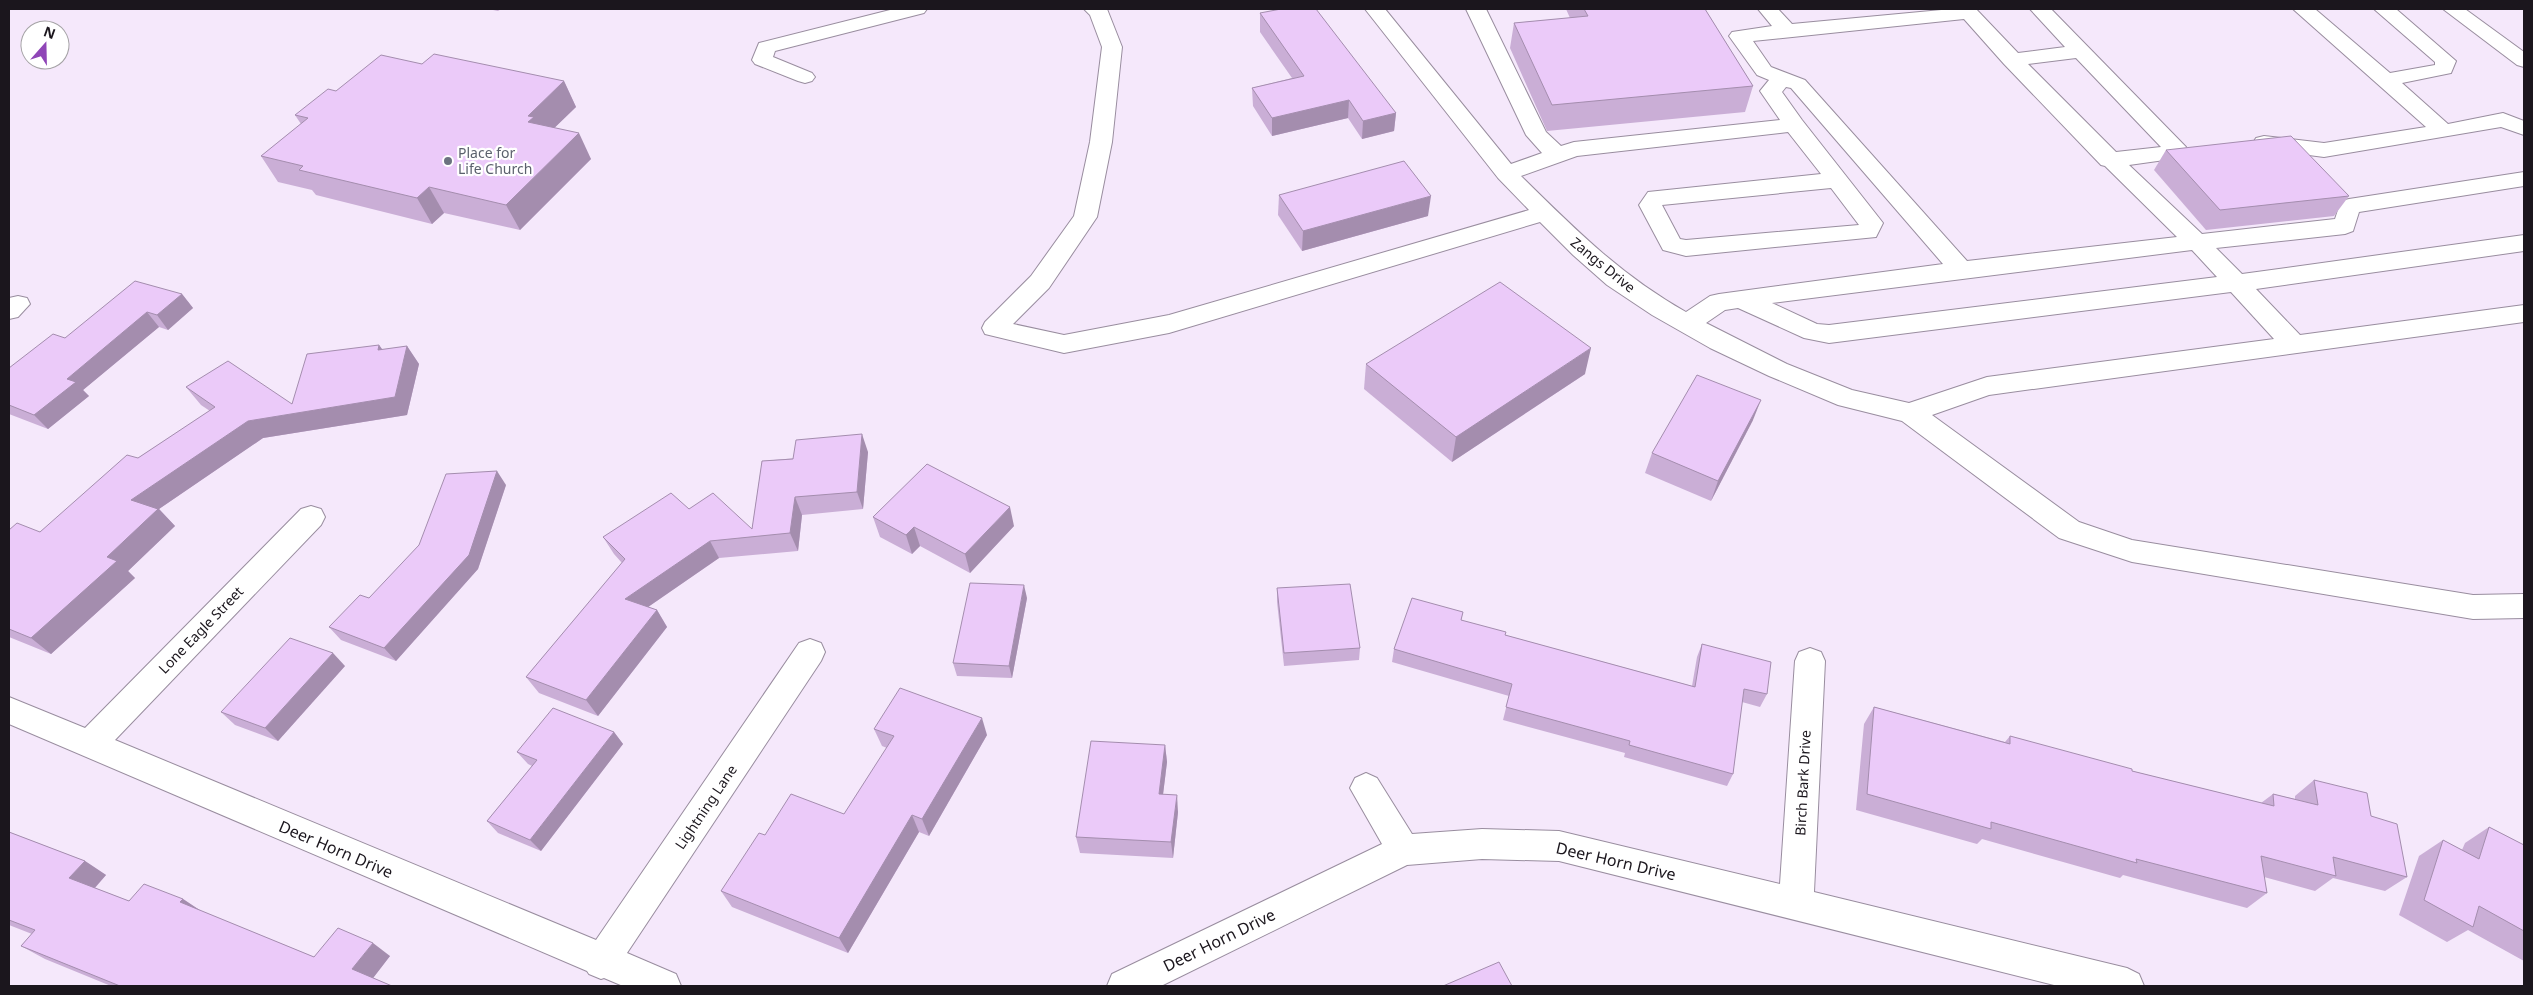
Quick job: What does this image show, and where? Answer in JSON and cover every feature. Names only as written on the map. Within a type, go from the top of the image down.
[{"type":"street","points":[[805,77],[762,60],[766,47],[917,9]]},
{"type":"street","points":[[1094,9],[1099,12],[1112,47],[1101,142],[1085,217],[1040,282],[994,328],[1064,344],[1168,324],[1544,213]]},
{"type":"street","name":"Zangs Drive","points":[[1375,9],[1506,172],[1544,213],[1616,279],[1687,324],[1719,342],[1770,366],[1847,398],[1910,413]]},
{"type":"street","points":[[1476,9],[1537,135],[1557,155]]},
{"type":"street","points":[[1768,9],[1787,31]]},
{"type":"street","points":[[2040,9],[2080,51],[2187,151],[2109,160]]},
{"type":"street","points":[[2384,9],[2446,61],[2444,70],[2386,80]]},
{"type":"street","points":[[2453,9],[2524,61]]},
{"type":"street","points":[[2305,10],[2444,131]]},
{"type":"street","points":[[1961,270],[1798,84],[1764,71],[1730,37],[1967,11],[2011,60],[2109,160],[2197,242],[2294,345]]},
{"type":"street","points":[[2011,60],[2080,51]]},
{"type":"street","points":[[1782,78],[1771,91],[1794,125],[1871,223],[1868,232],[1686,248],[1671,244],[1650,205],[1656,197],[1836,180]]},
{"type":"street","points":[[2241,145],[2268,142],[2324,150],[2503,120],[2524,128]]},
{"type":"street","points":[[1506,172],[1574,149],[1794,125]]},
{"type":"street","points":[[1687,324],[1719,302],[1961,270],[2345,226],[2349,206],[2524,179]]},
{"type":"street","points":[[1740,299],[1813,332],[1829,334],[2237,283],[2524,243]]},
{"type":"street","points":[[1910,413],[1986,386],[2524,314]]},
{"type":"street","points":[[1910,413],[2069,530],[2132,551],[2473,608],[2524,606]]},
{"type":"street","name":"Lone Eagle Street","points":[[90,744],[311,517]]},
{"type":"street","name":"Lightning Lane","points":[[601,962],[810,652]]},
{"type":"street","name":"Birch Bark Drive","points":[[1796,904],[1810,661]]},
{"type":"street","name":"Deer Horn Drive","points":[[9,710],[601,962],[664,986]]},
{"type":"street","points":[[1366,788],[1404,850]]},
{"type":"street","name":"Deer Horn Drive","points":[[1124,986],[1404,850],[1450,845],[1520,842],[1559,846],[2127,986]]},
{"type":"building","points":[[1281,9],[1316,9],[1396,113],[1363,121],[1349,100],[1272,118],[1252,88],[1304,76],[1260,13]]},
{"type":"building","points":[[1584,9],[1705,9],[1753,86],[1552,105],[1514,23],[1588,16]]},
{"type":"building","points":[[434,54],[564,81],[528,116],[534,117],[528,122],[579,133],[506,205],[429,187],[417,198],[299,170],[303,166],[261,156],[308,118],[295,115],[328,89],[336,91],[381,55],[422,64]]},
{"type":"building","points":[[2291,136],[2349,196],[2220,210],[2166,150]]},
{"type":"building","points":[[1404,161],[1431,196],[1303,231],[1279,195]]},
{"type":"building","points":[[135,281],[182,294],[157,315],[147,312],[67,379],[76,382],[34,415],[9,405],[9,368],[53,334],[65,338]]},
{"type":"building","points":[[1500,282],[1591,348],[1456,437],[1366,364]]},
{"type":"building","points":[[379,345],[378,350],[407,346],[395,397],[248,421],[131,500],[158,509],[107,557],[117,561],[31,638],[9,629],[9,530],[17,523],[40,532],[127,455],[138,458],[215,407],[186,387],[228,361],[292,404],[307,354]]},
{"type":"building","points":[[1697,375],[1761,400],[1718,481],[1652,453]]},
{"type":"building","points":[[862,434],[857,492],[795,497],[790,533],[710,541],[625,599],[657,610],[586,700],[526,677],[625,559],[603,537],[671,493],[689,509],[713,493],[752,529],[762,461],[793,459],[796,440]]},
{"type":"building","points":[[927,464],[1010,507],[965,554],[914,527],[906,535],[873,517]]},
{"type":"building","points":[[497,471],[469,555],[384,648],[329,627],[360,595],[369,598],[419,545],[446,474]]},
{"type":"building","points":[[970,583],[1024,585],[1009,666],[953,663]]},
{"type":"building","points":[[1350,584],[1360,648],[1284,653],[1277,588]]},
{"type":"building","points":[[1412,598],[1463,612],[1461,620],[1506,632],[1505,635],[1695,687],[1702,644],[1771,662],[1767,694],[1744,689],[1733,774],[1629,745],[1630,741],[1506,707],[1512,684],[1394,649]]},
{"type":"building","points":[[290,638],[333,653],[265,728],[221,712]]},
{"type":"building","points":[[900,688],[982,718],[922,819],[912,815],[839,938],[721,891],[759,833],[765,835],[791,794],[844,814],[894,736],[874,729]]},
{"type":"building","points":[[1874,707],[2010,744],[2010,736],[2132,769],[2132,771],[2274,806],[2273,794],[2318,805],[2314,780],[2367,793],[2371,816],[2397,824],[2407,877],[2333,857],[2336,876],[2261,856],[2267,893],[2136,859],[2137,863],[1991,822],[1991,829],[1867,794]]},
{"type":"building","points":[[553,708],[614,732],[530,840],[487,821],[537,760],[517,752]]},
{"type":"building","points":[[1091,741],[1165,745],[1159,794],[1177,795],[1171,842],[1076,837]]},
{"type":"building","points":[[2489,827],[2524,845],[2524,931],[2479,906],[2473,927],[2424,900],[2443,840],[2479,859]]},
{"type":"building","points":[[9,832],[85,861],[69,878],[129,901],[144,884],[183,899],[180,902],[314,957],[338,928],[373,943],[352,969],[392,986],[120,986],[21,946],[35,930],[9,920]]},
{"type":"building","points":[[1499,962],[1512,986],[1443,986]]},
{"type":"place","name":"Place for Life Church","points":[[448,161]]}]
